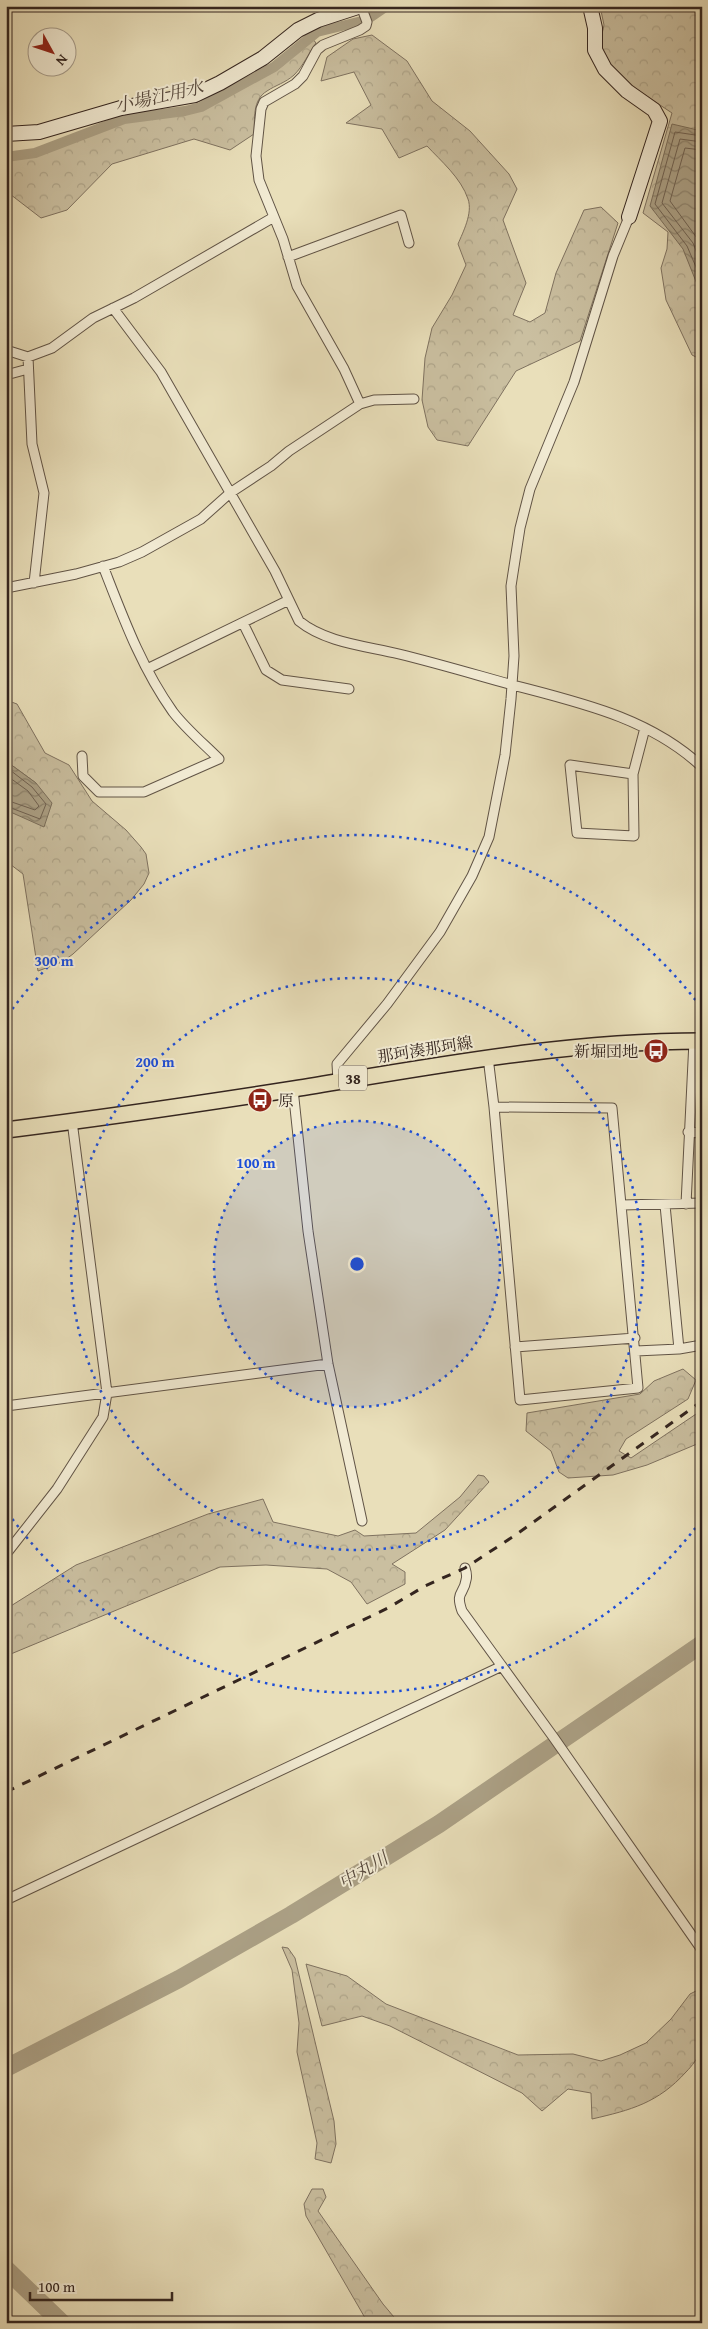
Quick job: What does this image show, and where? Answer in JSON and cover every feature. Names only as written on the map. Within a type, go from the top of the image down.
[{"type":"main road","name":"那珂湊那珂線","points":[[6,1130],[294,1089],[488,1057],[563,1048],[698,1041]]},
{"type":"street","points":[[6,134],[38,132],[121,108],[195,95],[263,58],[298,30],[318,20],[361,6],[367,22],[366,26],[317,50],[303,76],[295,84],[264,102],[260,116],[256,156],[257,169],[302,296],[344,369],[360,404]]},
{"type":"street","points":[[338,1081],[337,1064],[387,1004],[436,938],[457,904],[482,856],[495,814],[505,755],[514,656],[511,586],[524,510],[539,464],[574,382],[613,256],[629,217],[660,121],[654,110],[627,92],[605,69],[595,50],[595,28],[590,6]]},
{"type":"street","points":[[288,257],[401,215],[409,243]]},
{"type":"street","points":[[6,350],[28,356],[52,348],[93,318],[156,286],[274,217]]},
{"type":"street","points":[[114,308],[161,372],[275,571],[299,622],[324,636],[565,698],[616,715],[675,744],[702,767]]},
{"type":"street","points":[[28,356],[32,444],[44,493],[34,583]]},
{"type":"street","points":[[6,375],[28,369]]},
{"type":"street","points":[[6,588],[103,566],[142,552],[200,519],[230,494],[271,466],[289,450],[360,404],[374,400],[414,399]]},
{"type":"street","points":[[82,756],[83,776],[100,792],[144,792],[218,759],[174,713],[146,669],[103,566]]},
{"type":"street","points":[[146,669],[289,600]]},
{"type":"street","points":[[243,623],[266,670],[282,680],[349,689]]},
{"type":"street","points":[[633,774],[570,765],[577,833],[634,836],[633,774],[644,728]]},
{"type":"street","points":[[686,1204],[688,1132],[698,1041]]},
{"type":"street","points":[[488,1057],[520,1400],[638,1388],[635,1338],[612,1108],[494,1107]]},
{"type":"street","points":[[294,1089],[308,1231],[328,1364],[362,1521]]},
{"type":"street","points":[[6,1554],[57,1489],[103,1417],[107,1393],[72,1121]]},
{"type":"street","points":[[688,1132],[702,1133]]},
{"type":"street","points":[[622,1205],[702,1204]]},
{"type":"street","points":[[665,1205],[679,1349]]},
{"type":"street","points":[[515,1347],[635,1338]]},
{"type":"street","points":[[636,1351],[679,1349],[702,1345]]},
{"type":"street","points":[[6,1406],[328,1364]]},
{"type":"street","points":[[465,1568],[466,1581],[460,1592],[458,1601],[460,1606],[702,1950]]},
{"type":"street","points":[[6,1900],[502,1666]]},
{"type":"green space","points":[[600,6],[702,6],[702,360],[692,355],[666,300],[661,268],[667,249],[668,232],[643,213],[672,113],[630,85],[598,52],[604,25]]},
{"type":"green space","points":[[372,35],[407,61],[432,101],[470,131],[509,174],[517,189],[503,220],[526,283],[513,315],[530,322],[545,313],[556,273],[584,210],[601,207],[618,223],[580,341],[516,371],[468,446],[437,440],[428,427],[422,400],[425,358],[432,328],[452,295],[466,265],[458,244],[465,228],[469,210],[465,191],[456,177],[427,146],[399,158],[382,129],[346,123],[371,105],[354,72],[321,81],[327,57],[353,39]]},
{"type":"green space","points":[[312,38],[316,43],[294,75],[267,91],[259,99],[255,110],[254,134],[230,150],[194,139],[112,164],[67,210],[41,218],[6,191],[6,159],[36,154],[124,121],[186,114],[203,108],[281,67]]},
{"type":"green space","points":[[6,700],[17,704],[45,753],[69,765],[92,801],[126,830],[141,847],[146,854],[149,873],[144,884],[131,900],[73,954],[62,962],[38,971],[23,874],[6,861],[6,810],[16,814],[36,783],[6,761]]},
{"type":"green space","points":[[683,1369],[696,1380],[688,1399],[626,1439],[619,1451],[631,1458],[702,1410],[702,1436],[697,1444],[647,1465],[613,1475],[568,1478],[559,1472],[551,1451],[526,1431],[527,1413],[640,1394],[654,1381]]},
{"type":"green space","points":[[478,1475],[484,1476],[489,1482],[445,1530],[392,1564],[405,1572],[405,1584],[367,1604],[351,1582],[327,1569],[266,1565],[220,1567],[6,1656],[6,1609],[76,1565],[208,1514],[263,1499],[273,1522],[338,1536],[355,1530],[364,1536],[416,1533],[460,1497]]},
{"type":"green space","points":[[282,1947],[288,1948],[295,1958],[334,2121],[336,2144],[331,2163],[315,2159],[317,2143],[297,2052],[299,2023],[292,1970]]},
{"type":"green space","points":[[306,1964],[347,1976],[386,2004],[518,2055],[573,2054],[601,2061],[646,2043],[671,2019],[690,1994],[702,1988],[703,2029],[701,2050],[695,2062],[676,2083],[643,2104],[592,2119],[591,2093],[568,2089],[542,2111],[522,2093],[390,2026],[362,2016],[322,2026]]},
{"type":"green space","points":[[312,2189],[323,2189],[326,2197],[318,2211],[383,2304],[399,2323],[368,2323],[306,2216],[304,2204]]},
{"type":"water","points":[[672,124],[702,131],[702,287],[697,284],[683,249],[650,206]]},
{"type":"water","points":[[6,761],[36,783],[52,803],[44,827],[6,810]]},
{"type":"waterway","name":"小場江用水","points":[[371,17],[387,6]]},
{"type":"waterway","name":"小場江用水","points":[[6,157],[35,153],[124,119],[201,107],[274,67],[317,32],[362,21]]},
{"type":"waterway","name":"中丸川","points":[[6,2068],[179,1979],[291,1915],[439,1824],[702,1644]]},
{"type":"waterway","points":[[6,2269],[62,2323]]},
{"type":"railway","points":[[6,1792],[388,1608],[425,1586],[465,1568],[514,1536],[702,1401]]},
{"type":"place","name":"新堀団地","points":[[656,1051]]},
{"type":"place","name":"原","points":[[260,1100]]}]
